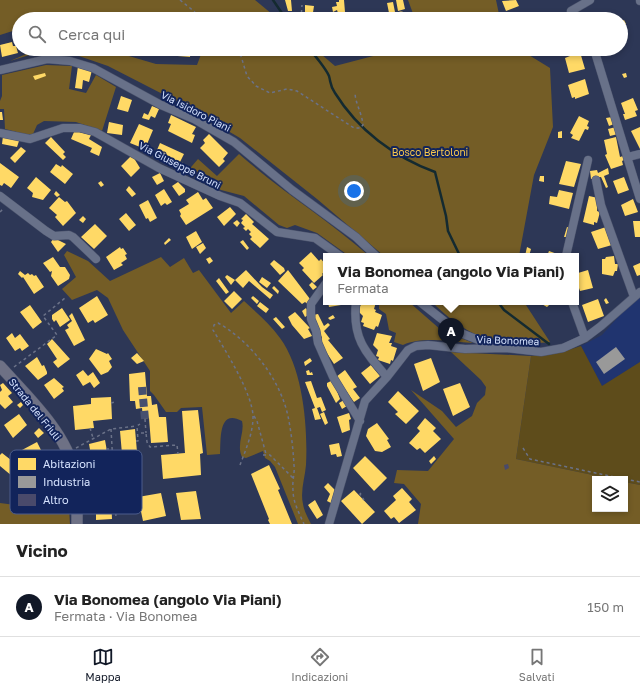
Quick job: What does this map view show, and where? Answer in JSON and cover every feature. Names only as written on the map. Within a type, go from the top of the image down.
[{"type":"main road","name":"Strada del Friuli","points":[[3,369],[43,415],[67,450]]},
{"type":"main road","name":"Strada del Friuli","points":[[76,514],[77,524]]},
{"type":"street","points":[[572,12],[571,11],[590,0]]},
{"type":"street","points":[[596,56],[640,199]]},
{"type":"street","name":"Via Isidoro Piani","points":[[0,70],[47,59],[70,61],[93,68],[161,105],[194,119],[234,142],[292,190],[356,237],[373,253]]},
{"type":"street","name":"Via Giuseppe Bruni","points":[[0,133],[30,139],[63,128],[80,128],[95,132],[178,177],[220,196],[240,203],[277,232],[315,238],[336,253]]},
{"type":"street","points":[[628,156],[640,154]]},
{"type":"street","points":[[567,253],[588,160]]},
{"type":"street","points":[[596,180],[601,205],[637,294]]},
{"type":"street","points":[[0,196],[46,232],[54,236],[69,235],[73,237],[96,259]]},
{"type":"street","points":[[323,287],[311,304],[311,319],[318,343],[333,376],[360,421]]},
{"type":"street","name":"Via Bonomea","points":[[329,524],[368,396],[388,377],[406,352],[416,346],[432,345],[465,349],[505,348],[541,352],[554,350],[574,344],[585,338],[637,294]]},
{"type":"street","points":[[356,305],[354,319],[358,335],[368,355],[388,377]]},
{"type":"street","points":[[424,305],[448,325],[462,334],[485,343],[505,348]]},
{"type":"street","points":[[573,305],[585,338]]},
{"type":"path","points":[[180,0],[195,12]]},
{"type":"path","points":[[302,5],[302,12]]},
{"type":"path","points":[[241,56],[247,76],[256,86],[270,93],[287,89],[297,91],[354,128],[360,128],[363,125],[355,92]]},
{"type":"path","points":[[3,369],[58,335],[43,316],[65,298]]},
{"type":"path","points":[[240,465],[252,427],[253,415],[251,404],[226,352],[213,330],[214,325],[218,323],[227,328],[253,352],[269,373],[280,391],[285,404],[292,449],[294,500],[304,524]]},
{"type":"path","points":[[253,415],[257,421],[266,454],[277,461],[294,479]]},
{"type":"path","points":[[145,419],[147,442],[150,447],[177,445],[178,454]]},
{"type":"path","points":[[75,448],[111,429],[138,425],[138,441],[136,441]]},
{"type":"path","points":[[90,428],[93,438]]},
{"type":"path","points":[[106,449],[113,449],[111,429]]},
{"type":"path","points":[[141,433],[146,433]]},
{"type":"path","points":[[523,448],[530,459],[610,476]]},
{"type":"path","points":[[628,480],[640,482]]},
{"type":"path","points":[[361,493],[360,494],[364,500]]},
{"type":"shaded area","points":[[640,296],[640,362],[602,386],[581,346],[602,335],[629,305]]},
{"type":"shaded area","points":[[581,346],[602,386],[640,362],[640,485],[628,483],[628,476],[598,476],[516,459],[531,356],[562,352]]},
{"type":"green space","points":[[0,0],[255,0],[270,12],[12,12],[12,31],[0,35]]},
{"type":"green space","points":[[408,0],[496,0],[499,12],[412,12]]},
{"type":"green space","name":"Bosco Bertoloni","points":[[22,56],[26,56],[10,61]]},
{"type":"green space","name":"Bosco Bertoloni","points":[[79,56],[129,56],[156,64],[197,65],[200,56],[323,56],[335,66],[373,56],[530,56],[550,68],[553,127],[534,175],[520,253],[380,253],[317,199],[240,138],[184,105],[108,66]]},
{"type":"green space","points":[[46,65],[72,66],[69,89],[86,93],[96,75],[116,87],[102,131],[76,122],[44,121],[37,125],[33,134],[24,134],[5,129],[4,109],[0,109],[0,101],[2,96],[2,75]]},
{"type":"green space","points":[[239,154],[366,253],[345,253],[317,233],[295,225],[287,228],[279,225],[244,196],[221,190],[186,173],[198,159],[217,176]]},
{"type":"green space","points":[[67,251],[88,261],[110,281],[161,257],[170,267],[184,258],[193,273],[199,270],[231,313],[244,301],[272,328],[288,351],[299,382],[305,416],[306,433],[306,465],[302,499],[304,509],[311,524],[298,524],[275,467],[265,458],[263,451],[246,458],[242,457],[240,452],[240,443],[243,425],[242,421],[234,418],[225,422],[222,427],[220,454],[207,455],[202,407],[181,408],[177,412],[166,412],[150,391],[150,371],[123,330],[108,298],[97,290],[72,300],[62,289],[76,277],[64,255]]},
{"type":"green space","points":[[379,305],[412,305],[441,330],[473,343],[428,340],[411,342],[403,345],[394,342],[396,333],[389,330],[386,314],[379,309]]},
{"type":"green space","points":[[435,305],[526,305],[550,342],[514,342],[486,338],[466,330]]},
{"type":"green space","points":[[451,352],[531,356],[516,459],[598,476],[592,476],[592,512],[628,512],[628,483],[640,485],[640,524],[418,524],[421,504],[404,484],[394,483],[397,470],[428,471],[454,439],[411,390],[442,411],[456,427],[472,416],[477,403],[485,395],[486,387],[481,380]]},
{"type":"green space","points":[[0,503],[10,504],[10,514],[69,514],[70,524],[0,524]]},
{"type":"building: Abitazioni","points":[[285,0],[291,0],[292,11],[288,11]]},
{"type":"building: Abitazioni","points":[[339,0],[344,0],[345,12],[338,12],[337,10],[333,12],[332,7],[337,6],[336,2],[339,2]]},
{"type":"building: Abitazioni","points":[[396,0],[403,0],[405,9],[398,11]]},
{"type":"building: Abitazioni","points":[[516,0],[519,6],[506,11],[502,1]]},
{"type":"building: Abitazioni","points":[[393,2],[395,12],[389,12],[387,3]]},
{"type":"building: Abitazioni","points":[[305,5],[314,6],[313,12],[305,12]]},
{"type":"building: Abitazioni","points":[[12,42],[12,54],[2,57],[0,45]]},
{"type":"building: Abitazioni","points":[[570,56],[581,56],[585,69],[569,73],[565,58]]},
{"type":"building: Abitazioni","points":[[78,66],[92,70],[89,82],[83,80],[82,89],[75,88]]},
{"type":"building: Abitazioni","points":[[45,73],[46,76],[35,80],[33,76]]},
{"type":"building: Abitazioni","points":[[626,73],[627,77],[624,78],[622,74]]},
{"type":"building: Abitazioni","points":[[585,79],[589,94],[575,99],[575,97],[572,98],[568,85]]},
{"type":"building: Abitazioni","points":[[121,96],[132,100],[128,112],[117,109]]},
{"type":"building: Abitazioni","points":[[633,98],[638,110],[635,111],[637,116],[625,120],[623,114],[625,114],[621,103]]},
{"type":"building: Abitazioni","points":[[152,106],[159,109],[155,118],[151,116],[149,120],[142,118],[144,113],[148,115]]},
{"type":"building: Abitazioni","points":[[0,112],[2,112],[3,120],[0,120]]},
{"type":"building: Abitazioni","points":[[171,115],[196,127],[192,134],[195,135],[192,143],[168,131],[171,124],[168,123]]},
{"type":"building: Abitazioni","points":[[579,116],[589,121],[587,126],[589,127],[588,130],[585,129],[579,141],[571,138],[573,135],[570,133]]},
{"type":"building: Abitazioni","points":[[612,117],[614,124],[609,126],[606,118]]},
{"type":"building: Abitazioni","points":[[109,122],[123,125],[122,135],[107,133]]},
{"type":"building: Abitazioni","points":[[139,124],[153,130],[145,149],[130,143]]},
{"type":"building: Abitazioni","points":[[616,127],[618,134],[610,136],[608,129]]},
{"type":"building: Abitazioni","points":[[640,127],[640,149],[631,131]]},
{"type":"building: Abitazioni","points":[[71,130],[91,135],[89,139],[102,147],[99,156],[90,152],[92,148],[71,139],[74,132]]},
{"type":"building: Abitazioni","points":[[562,131],[562,138],[558,138],[558,132]]},
{"type":"building: Abitazioni","points":[[209,134],[228,153],[223,159],[225,161],[219,167],[200,148],[205,143],[203,140]]},
{"type":"building: Abitazioni","points":[[3,136],[19,141],[17,147],[2,144]]},
{"type":"building: Abitazioni","points":[[51,137],[65,152],[63,154],[66,157],[63,160],[45,143]]},
{"type":"building: Abitazioni","points":[[616,137],[620,157],[623,156],[624,160],[622,161],[623,165],[611,169],[605,155],[607,154],[604,140]]},
{"type":"building: Abitazioni","points":[[160,143],[184,154],[180,162],[183,163],[180,170],[156,158]]},
{"type":"building: Abitazioni","points":[[21,147],[26,151],[15,163],[10,158]]},
{"type":"building: Abitazioni","points":[[132,155],[140,168],[131,177],[121,166]]},
{"type":"building: Abitazioni","points":[[566,161],[581,164],[574,187],[559,184]]},
{"type":"building: Abitazioni","points":[[0,163],[19,177],[11,188],[4,183],[2,186],[0,185]]},
{"type":"building: Abitazioni","points":[[56,164],[61,167],[62,165],[73,174],[65,184],[50,172]]},
{"type":"building: Abitazioni","points":[[608,168],[609,174],[604,176],[608,187],[606,188],[601,177],[591,179],[590,171],[597,170],[598,173]]},
{"type":"building: Abitazioni","points":[[160,173],[164,181],[157,185],[152,177]]},
{"type":"building: Abitazioni","points":[[540,176],[544,176],[544,182],[539,181]]},
{"type":"building: Abitazioni","points":[[36,177],[51,190],[43,200],[32,197],[33,193],[27,188]]},
{"type":"building: Abitazioni","points":[[624,177],[629,190],[618,194],[613,181]]},
{"type":"building: Abitazioni","points":[[101,181],[104,185],[101,187],[98,183]]},
{"type":"building: Abitazioni","points":[[178,182],[185,189],[185,192],[179,196],[172,186]]},
{"type":"building: Abitazioni","points":[[129,186],[136,194],[132,197],[126,190]]},
{"type":"building: Abitazioni","points":[[164,189],[172,202],[167,205],[165,203],[161,206],[155,195]]},
{"type":"building: Abitazioni","points":[[559,190],[573,193],[569,209],[549,204],[550,196],[557,197]]},
{"type":"building: Abitazioni","points":[[56,191],[60,195],[57,197],[54,194]]},
{"type":"building: Abitazioni","points":[[198,192],[203,200],[206,198],[213,208],[186,225],[180,216],[181,214],[179,210],[189,204],[186,200]]},
{"type":"building: Abitazioni","points":[[589,196],[598,198],[597,211],[600,212],[597,223],[594,222],[594,225],[583,222]]},
{"type":"building: Abitazioni","points":[[59,197],[65,202],[67,201],[76,213],[63,226],[55,217],[57,215],[49,208]]},
{"type":"building: Abitazioni","points":[[633,199],[638,212],[625,216],[621,205]]},
{"type":"building: Abitazioni","points":[[148,200],[157,218],[150,222],[148,218],[146,219],[139,205]]},
{"type":"building: Abitazioni","points":[[230,207],[236,214],[224,226],[217,217]]},
{"type":"building: Abitazioni","points":[[126,213],[136,225],[129,231],[119,219]]},
{"type":"building: Abitazioni","points":[[246,214],[254,222],[252,224],[269,239],[260,248],[250,239],[252,237],[249,234],[251,232],[248,229],[246,231],[243,228],[245,227],[241,223],[243,220],[241,219]]},
{"type":"building: Abitazioni","points":[[83,216],[86,219],[83,223],[79,220]]},
{"type":"building: Abitazioni","points":[[237,220],[240,223],[237,227],[233,223]]},
{"type":"building: Abitazioni","points":[[633,221],[640,221],[640,237],[635,237]]},
{"type":"building: Abitazioni","points":[[95,224],[107,236],[94,249],[81,237]]},
{"type":"building: Abitazioni","points":[[567,227],[571,228],[568,237],[564,237]]},
{"type":"building: Abitazioni","points":[[606,227],[612,245],[598,249],[591,232]]},
{"type":"building: Abitazioni","points":[[196,231],[202,242],[192,249],[186,237]]},
{"type":"building: Abitazioni","points":[[54,238],[66,244],[58,252],[51,242]]},
{"type":"building: Abitazioni","points":[[169,238],[171,240],[165,245],[164,243]]},
{"type":"building: Abitazioni","points":[[243,240],[249,248],[247,250],[240,242]]},
{"type":"building: Abitazioni","points":[[203,243],[206,248],[200,254],[196,247]]},
{"type":"building: Abitazioni","points":[[120,247],[121,249],[123,248],[127,254],[125,255],[127,259],[121,263],[123,265],[114,270],[106,257]]},
{"type":"building: Abitazioni","points":[[527,247],[531,249],[530,253],[526,253]]},
{"type":"building: Abitazioni","points":[[311,252],[319,261],[321,259],[323,261],[323,275],[314,283],[302,270],[304,268],[299,263]]},
{"type":"building: Abitazioni","points":[[614,256],[615,264],[618,264],[617,271],[615,271],[613,276],[602,274],[602,259]]},
{"type":"building: Abitazioni","points":[[53,257],[60,267],[65,267],[70,275],[69,279],[58,286],[51,276],[52,271],[50,272],[43,263]]},
{"type":"building: Abitazioni","points":[[210,257],[213,261],[209,264],[206,259]]},
{"type":"building: Abitazioni","points":[[274,260],[284,268],[285,271],[280,275],[270,264]]},
{"type":"building: Abitazioni","points":[[640,263],[640,275],[637,276],[633,266]]},
{"type":"building: Abitazioni","points":[[246,270],[262,287],[273,295],[270,299],[249,281],[243,288],[235,280]]},
{"type":"building: Abitazioni","points":[[288,270],[310,299],[309,305],[305,302],[302,304],[278,281]]},
{"type":"building: Abitazioni","points":[[588,270],[593,288],[580,291],[579,273]]},
{"type":"building: Abitazioni","points":[[20,271],[25,275],[28,273],[34,276],[36,275],[44,287],[34,294],[23,277],[22,278],[18,274]]},
{"type":"building: Abitazioni","points":[[227,275],[235,280],[231,285],[225,277]]},
{"type":"building: Abitazioni","points":[[262,277],[271,283],[267,288],[259,282]]},
{"type":"building: Abitazioni","points":[[219,278],[229,292],[226,294],[216,281]]},
{"type":"building: Abitazioni","points":[[312,282],[317,287],[313,290],[309,285]]},
{"type":"building: Abitazioni","points":[[274,286],[279,291],[278,294],[272,288]]},
{"type":"building: Abitazioni","points":[[234,291],[242,299],[232,309],[224,301]]},
{"type":"building: Abitazioni","points":[[97,296],[108,315],[95,323],[93,320],[88,323],[79,308]]},
{"type":"building: Abitazioni","points":[[253,296],[259,301],[257,304],[251,298]]},
{"type":"building: Abitazioni","points":[[606,298],[609,303],[606,304],[604,300]]},
{"type":"building: Abitazioni","points":[[598,299],[604,316],[588,322],[582,305]]},
{"type":"building: Abitazioni","points":[[260,302],[269,309],[266,313],[257,306]]},
{"type":"building: Abitazioni","points":[[30,305],[42,322],[33,329],[20,312]]},
{"type":"building: Abitazioni","points":[[329,305],[341,305],[329,307]]},
{"type":"building: Abitazioni","points":[[361,305],[375,305],[375,312],[382,315],[378,327],[376,326],[374,330],[363,326],[364,323],[361,322],[363,316],[358,311]]},
{"type":"building: Abitazioni","points":[[62,308],[70,320],[60,327],[56,320],[54,322],[52,319],[52,315]]},
{"type":"building: Abitazioni","points":[[306,308],[310,314],[305,317],[302,311]]},
{"type":"building: Abitazioni","points":[[295,312],[310,328],[308,329],[312,336],[304,339],[292,325],[288,317]]},
{"type":"building: Abitazioni","points":[[72,313],[85,340],[74,346],[65,330],[69,328],[67,325],[72,321],[69,316]]},
{"type":"building: Abitazioni","points":[[318,314],[324,326],[328,323],[330,325],[324,331],[330,339],[328,340],[343,358],[334,364],[319,341],[322,338],[313,315]]},
{"type":"building: Abitazioni","points":[[333,315],[335,318],[330,320],[328,318]]},
{"type":"building: Abitazioni","points":[[276,317],[285,327],[282,329],[273,319]]},
{"type":"building: Abitazioni","points":[[12,333],[15,338],[20,334],[29,346],[22,351],[20,348],[15,351],[6,338]]},
{"type":"building: Abitazioni","points":[[377,333],[392,336],[389,343],[392,343],[391,346],[397,348],[393,361],[391,360],[390,364],[378,360],[379,357],[376,356],[378,350],[373,345]]},
{"type":"building: Abitazioni","points":[[52,339],[70,359],[58,368],[53,362],[57,359],[47,344]]},
{"type":"building: Abitazioni","points":[[96,349],[107,354],[108,353],[112,359],[109,361],[112,367],[108,372],[101,375],[89,359]]},
{"type":"building: Abitazioni","points":[[137,353],[144,361],[137,364],[131,358]]},
{"type":"building: Abitazioni","points":[[37,357],[42,366],[44,365],[47,372],[47,374],[38,380],[25,366]]},
{"type":"building: Abitazioni","points":[[310,358],[312,361],[305,366],[304,362]]},
{"type":"building: Abitazioni","points":[[431,358],[440,382],[423,391],[414,364]]},
{"type":"building: Abitazioni","points":[[371,365],[380,376],[370,384],[361,373]]},
{"type":"building: Abitazioni","points":[[83,370],[88,376],[93,372],[100,383],[94,388],[90,382],[83,386],[76,375]]},
{"type":"building: Abitazioni","points":[[309,370],[313,375],[307,375],[306,371]]},
{"type":"building: Abitazioni","points":[[345,370],[357,387],[353,389],[360,398],[354,402],[336,377]]},
{"type":"building: Abitazioni","points":[[145,372],[147,396],[151,396],[152,405],[157,404],[159,417],[166,417],[168,442],[151,443],[149,418],[143,419],[142,408],[136,409],[135,401],[130,401],[129,374]]},
{"type":"building: Abitazioni","points":[[54,378],[64,387],[62,388],[64,391],[54,399],[44,385]]},
{"type":"building: Abitazioni","points":[[333,380],[340,399],[336,403],[327,386],[327,383]]},
{"type":"building: Abitazioni","points":[[311,381],[317,398],[321,397],[326,410],[322,412],[320,407],[317,408],[321,419],[315,420],[312,409],[315,408],[305,382]]},
{"type":"building: Abitazioni","points":[[3,383],[12,393],[8,396],[13,402],[5,409],[0,404],[0,392],[2,390],[0,385]]},
{"type":"building: Abitazioni","points":[[460,383],[470,407],[453,416],[443,389]]},
{"type":"building: Abitazioni","points":[[398,391],[419,411],[406,424],[395,414],[398,412],[388,402]]},
{"type":"building: Abitazioni","points":[[111,397],[112,419],[93,421],[94,428],[75,430],[73,406],[91,404],[91,398]]},
{"type":"building: Abitazioni","points":[[344,400],[347,406],[342,409],[339,403]]},
{"type":"building: Abitazioni","points":[[21,402],[23,405],[20,408],[17,405]]},
{"type":"building: Abitazioni","points":[[198,410],[203,453],[200,454],[201,475],[163,479],[161,455],[185,453],[182,411]]},
{"type":"building: Abitazioni","points":[[324,412],[328,423],[325,425],[320,414]]},
{"type":"building: Abitazioni","points":[[349,413],[351,419],[349,420],[350,430],[342,433],[337,417]]},
{"type":"building: Abitazioni","points":[[19,414],[27,425],[13,438],[4,425]]},
{"type":"building: Abitazioni","points":[[425,418],[436,428],[433,431],[441,439],[425,453],[420,448],[417,450],[409,443],[420,431],[417,428]]},
{"type":"building: Abitazioni","points":[[377,423],[389,439],[387,440],[391,447],[382,452],[375,451],[366,436],[368,429]]},
{"type":"building: Abitazioni","points":[[39,428],[44,433],[38,438],[34,433]]},
{"type":"building: Abitazioni","points":[[135,429],[137,450],[122,450],[120,431]]},
{"type":"building: Abitazioni","points":[[105,440],[107,450],[90,450],[89,444]]},
{"type":"building: Abitazioni","points":[[37,442],[41,450],[22,450]]},
{"type":"building: Abitazioni","points":[[339,443],[342,456],[337,457],[336,454],[331,455],[329,445]]},
{"type":"building: Abitazioni","points":[[2,453],[10,459],[10,474],[0,466],[0,455]]},
{"type":"building: Abitazioni","points":[[365,456],[387,478],[374,491],[353,468]]},
{"type":"building: Abitazioni","points":[[434,456],[436,459],[431,464],[429,461]]},
{"type":"building: Abitazioni","points":[[269,465],[280,489],[278,490],[292,524],[270,524],[268,520],[269,519],[251,474]]},
{"type":"building: Abitazioni","points":[[328,483],[335,490],[331,503],[327,501],[330,494],[324,487]]},
{"type":"building: Abitazioni","points":[[402,488],[412,499],[409,502],[416,510],[399,523],[394,517],[391,519],[384,511],[396,500],[393,496]]},
{"type":"building: Abitazioni","points":[[354,490],[375,512],[362,524],[341,501]]},
{"type":"building: Abitazioni","points":[[196,491],[201,519],[181,520],[176,493]]},
{"type":"building: Abitazioni","points":[[161,493],[166,516],[143,521],[142,496]]},
{"type":"building: Abitazioni","points":[[315,500],[323,515],[317,519],[308,505]]},
{"type":"building: Abitazioni","points":[[96,514],[112,514],[112,519],[96,520]]},
{"type":"building: Industria","points":[[616,347],[625,359],[604,374],[596,362]]},
{"type":"building: Altro","points":[[508,464],[509,468],[505,470],[504,465]]},
{"type":"waterway","points":[[273,0],[281,12]]},
{"type":"waterway","points":[[315,56],[329,76],[332,88],[344,106],[366,130],[378,141],[405,159],[435,172],[446,216],[448,231],[459,253]]},
{"type":"waterway","points":[[500,305],[504,310],[549,344]]},
{"type":"tunnel","points":[[142,387],[145,419]]},
{"type":"place","name":"Via Bonomea (angolo Via Piani)","points":[[451,351]]}]
